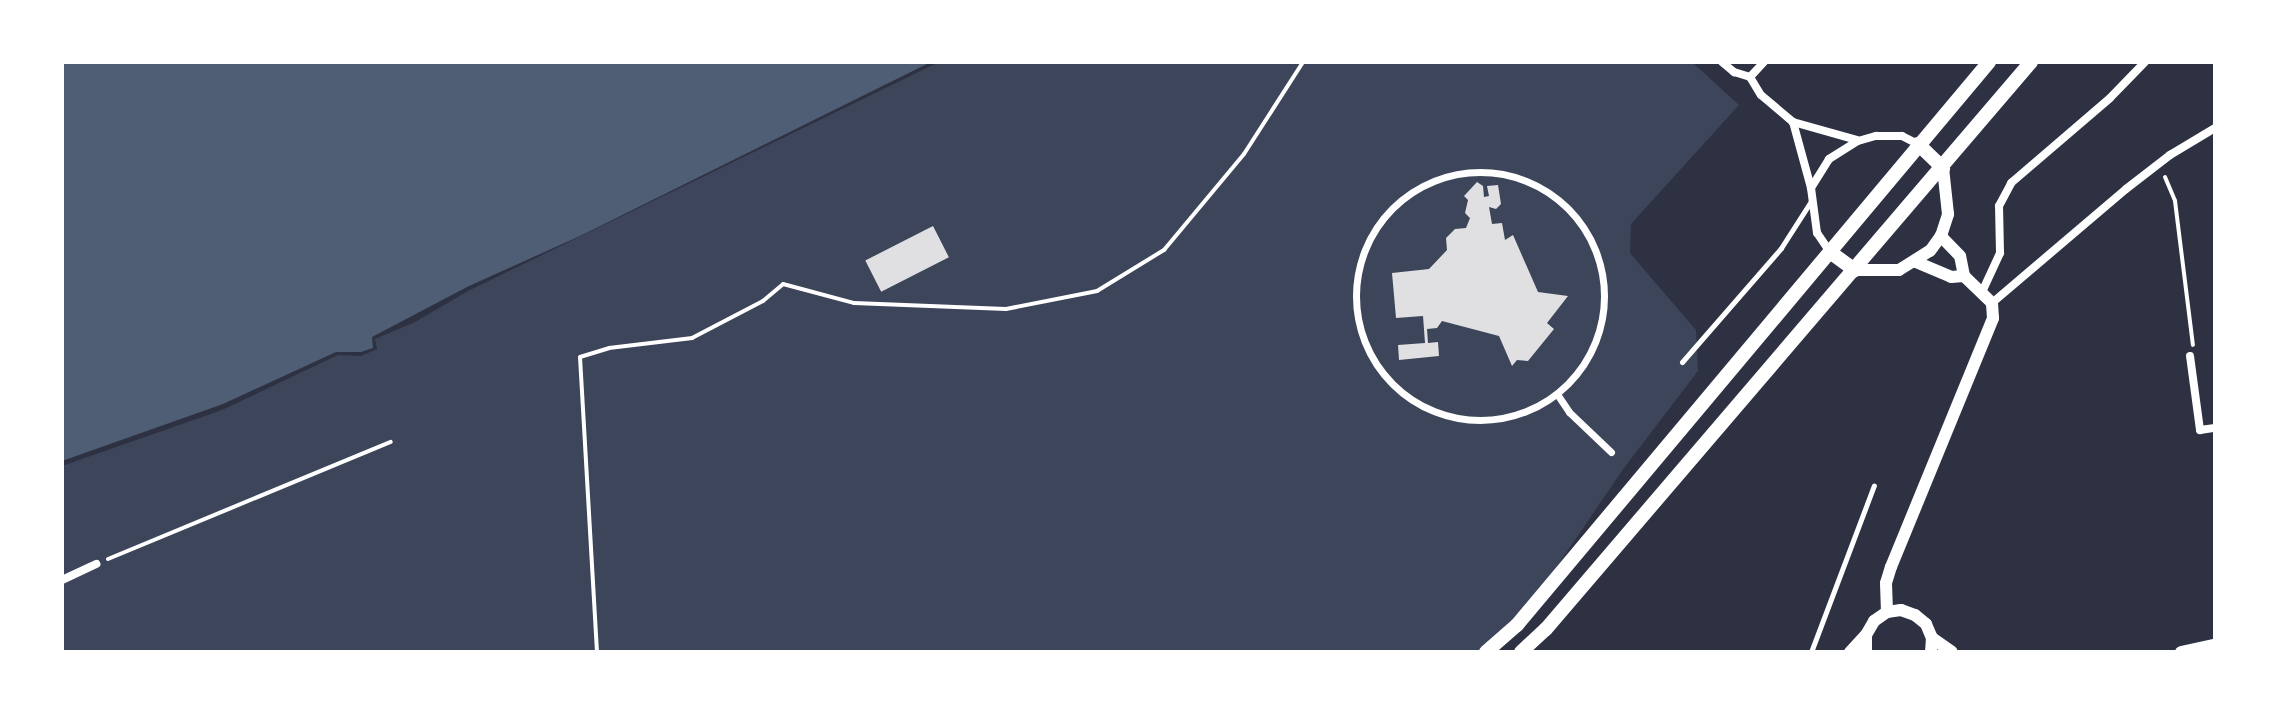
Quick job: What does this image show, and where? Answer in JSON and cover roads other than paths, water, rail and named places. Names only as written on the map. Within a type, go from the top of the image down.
[{"type":"main road","points":[[1486,652],[1517,625],[1989,62]]},
{"type":"main road","points":[[1521,652],[1546,629],[2031,62]]},
{"type":"main road","points":[[1918,144],[1943,168]]},
{"type":"main road","points":[[1830,252],[1855,270]]},
{"type":"street","points":[[1722,62],[1734,72],[1750,77],[1761,95],[1793,122],[1858,141]]},
{"type":"street","points":[[1750,77],[1764,62]]},
{"type":"street","points":[[1982,292],[2000,253],[1999,206],[2011,183],[2110,98],[2145,62]]},
{"type":"street","points":[[1793,122],[1811,188],[1817,233],[1830,252]]},
{"type":"street","points":[[1992,303],[2160,163],[2215,128]]},
{"type":"street","points":[[1811,188],[1829,159],[1858,141],[1892,135],[1918,144]]},
{"type":"street","points":[[1855,270],[1881,272],[1916,262],[1941,236],[1948,214],[1943,168]]},
{"type":"street","points":[[1489,171],[1529,181],[1564,203],[1589,236],[1602,269],[1604,303],[1598,338],[1581,368],[1557,394],[1534,408],[1508,417],[1480,421],[1450,417],[1421,405],[1396,387],[1376,365],[1363,338],[1356,309],[1357,279],[1364,251],[1383,217],[1412,191],[1447,175],[1489,171]]},
{"type":"street","points":[[1887,612],[1886,583],[1891,567],[1979,360],[1993,318],[1992,303],[1964,276],[1960,256],[1941,236]]},
{"type":"street","points":[[1916,262],[1951,277],[1964,276]]},
{"type":"street","points":[[2190,356],[2200,430],[2215,428]]},
{"type":"street","points":[[1557,394],[1569,412],[1611,452]]},
{"type":"street","points":[[62,580],[97,564]]},
{"type":"street","points":[[1850,652],[1874,621],[1887,612],[1901,610],[1915,615],[1926,624],[1932,638],[1931,652]]},
{"type":"street","points":[[1866,635],[1866,652]]},
{"type":"street","points":[[1932,638],[1952,652]]},
{"type":"street","points":[[2181,652],[2215,645]]},
{"type":"lane","points":[[1682,362],[1781,248],[1811,201]]},
{"type":"lane","points":[[1811,652],[1874,485]]}]
